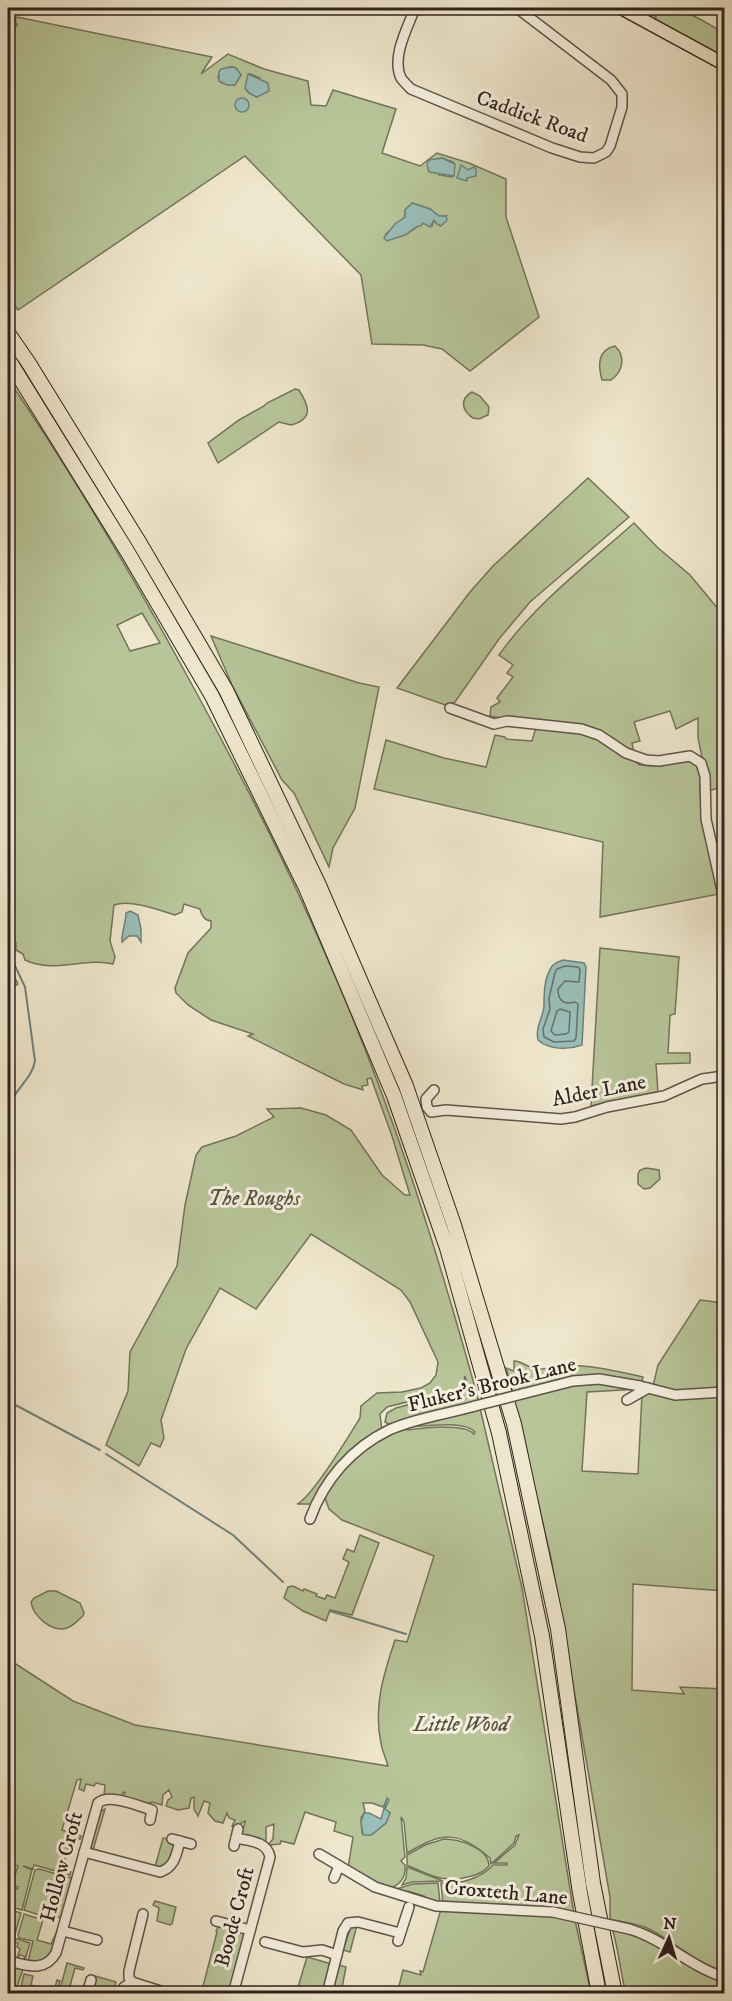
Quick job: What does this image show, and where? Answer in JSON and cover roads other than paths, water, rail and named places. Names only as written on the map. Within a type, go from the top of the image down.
[{"type":"highway","points":[[8,333],[139,542],[226,690],[318,883],[406,1086],[454,1225],[514,1424],[558,1629],[593,1883],[615,1994]]},
{"type":"highway","points":[[8,359],[127,550],[212,696],[306,888],[394,1096],[447,1248],[499,1433],[542,1636],[580,1893],[599,1994]]},
{"type":"main road","points":[[621,8],[724,64]]},
{"type":"street","name":"Caddick Road","points":[[415,8],[400,51],[399,65],[401,78],[411,89],[580,157],[600,156],[606,152],[613,139],[622,107],[622,94],[611,80],[517,8]]},
{"type":"street","points":[[450,708],[494,724],[507,722],[581,729],[599,735],[626,753],[646,760],[690,756],[694,758],[701,763],[705,776],[706,819],[724,899]]},
{"type":"street","name":"Alder Lane","points":[[434,1090],[426,1100],[431,1112],[446,1110],[561,1119],[664,1096],[702,1079],[724,1076]]},
{"type":"street","name":"Fluker's Brook Lane","points":[[310,1519],[319,1496],[330,1479],[353,1454],[377,1437],[404,1425],[573,1381],[599,1379],[675,1395],[724,1392]]},
{"type":"street","points":[[627,1400],[648,1388]]},
{"type":"street","name":"Hollow Croft","points":[[8,1961],[36,1967],[48,1963],[58,1950],[98,1803],[101,1800],[110,1798],[153,1807],[150,1820]]},
{"type":"street","name":"Boode Croft","points":[[233,1993],[269,1854],[266,1847],[261,1844],[236,1838]]},
{"type":"street","points":[[84,1852],[160,1872],[167,1870],[175,1861],[176,1840],[191,1844]]},
{"type":"street","name":"Croxteth Lane","points":[[319,1854],[375,1887],[436,1906],[553,1912],[629,1929],[647,1935],[705,1970],[724,1977]]},
{"type":"street","points":[[334,1878],[339,1866]]},
{"type":"street","points":[[327,1994],[343,1931],[348,1923],[358,1922],[399,1937],[409,1907]]},
{"type":"street","points":[[143,1914],[129,1978],[132,1982],[170,1994]]},
{"type":"street","points":[[216,1921],[250,1930]]},
{"type":"street","points":[[63,1931],[90,1942]]},
{"type":"street","name":"Boode Croft","points":[[265,1942],[296,1951],[322,1950],[337,1955]]},
{"type":"street","points":[[123,1994],[124,1987],[132,1982]]},
{"type":"water","points":[[236,68],[241,75],[235,85],[227,85],[219,81],[221,69]]},
{"type":"water","points":[[248,74],[268,83],[269,91],[257,97],[249,93],[245,88]]},
{"type":"water","points":[[242,98],[247,100],[249,105],[247,110],[242,112],[237,110],[235,105],[237,100]]},
{"type":"water","points":[[442,158],[455,164],[454,176],[429,172],[427,165],[429,160]]},
{"type":"water","points":[[461,165],[468,170],[474,167],[476,176],[467,178],[467,181],[457,178]]},
{"type":"water","points":[[412,203],[430,209],[439,216],[446,216],[447,220],[441,226],[434,220],[430,227],[423,223],[405,235],[387,241],[384,238],[395,224],[405,217],[405,210]]},
{"type":"water","points":[[130,911],[138,915],[141,942],[137,936],[129,936],[122,942],[126,913]]},
{"type":"water","points":[[563,960],[584,963],[586,967],[582,1045],[571,1048],[548,1046],[538,1040],[537,1035],[547,977],[553,965]]},
{"type":"water","points":[[387,1798],[389,1800],[385,1809],[390,1813],[386,1823],[371,1835],[363,1835],[361,1822],[364,1813],[381,1819]]},
{"type":"waterway","points":[[8,951],[25,987],[35,1061],[30,1074],[13,1098],[8,1112]]},
{"type":"waterway","points":[[8,1142],[8,1164]]},
{"type":"waterway","points":[[8,1401],[100,1450]]},
{"type":"waterway","points":[[106,1454],[233,1535],[283,1582]]},
{"type":"waterway","points":[[330,1611],[406,1634]]},
{"type":"park label","name":"The Roughs","points":[[254,1199]]},
{"type":"park label","name":"Little Wood","points":[[461,1725]]}]
